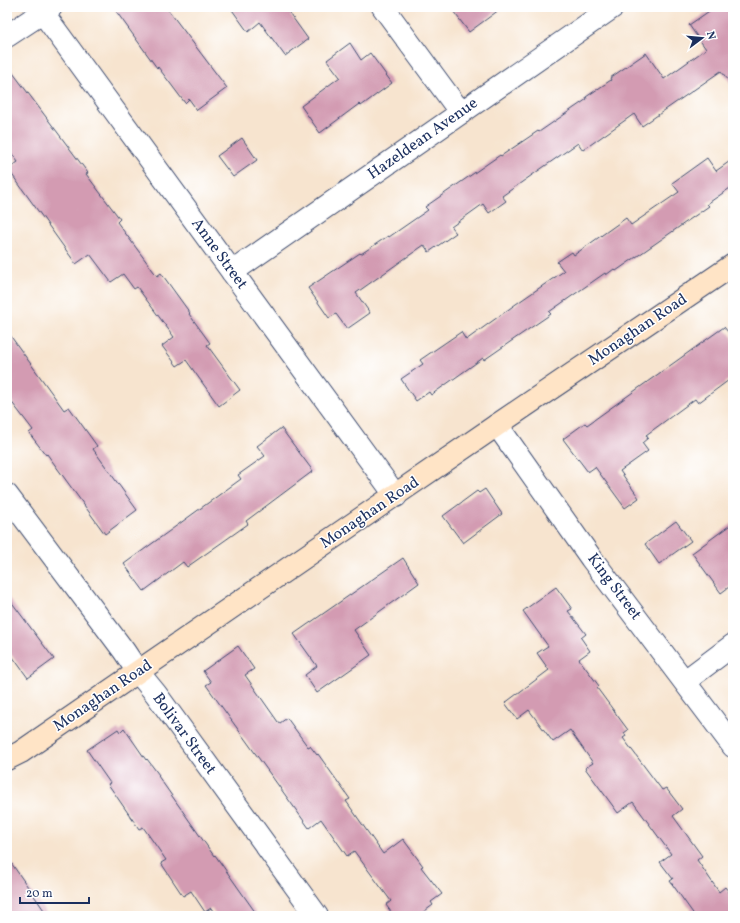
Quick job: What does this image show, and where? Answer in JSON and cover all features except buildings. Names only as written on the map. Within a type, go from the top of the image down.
[{"type":"main road","name":"Monaghan Road","points":[[7,759],[22,752],[396,496],[497,425],[733,265]]},
{"type":"street","points":[[384,7],[461,113]]},
{"type":"street","name":"Hazeldean Avenue","points":[[232,272],[613,7]]},
{"type":"street","points":[[7,36],[47,10]]},
{"type":"street","name":"Anne Street","points":[[47,10],[232,272],[396,496]]},
{"type":"street","name":"King Street","points":[[497,425],[591,558],[733,746]]},
{"type":"street","name":"Bolivar Street","points":[[7,495],[124,651],[138,672],[156,694],[317,916]]},
{"type":"street","points":[[685,681],[733,645]]}]
